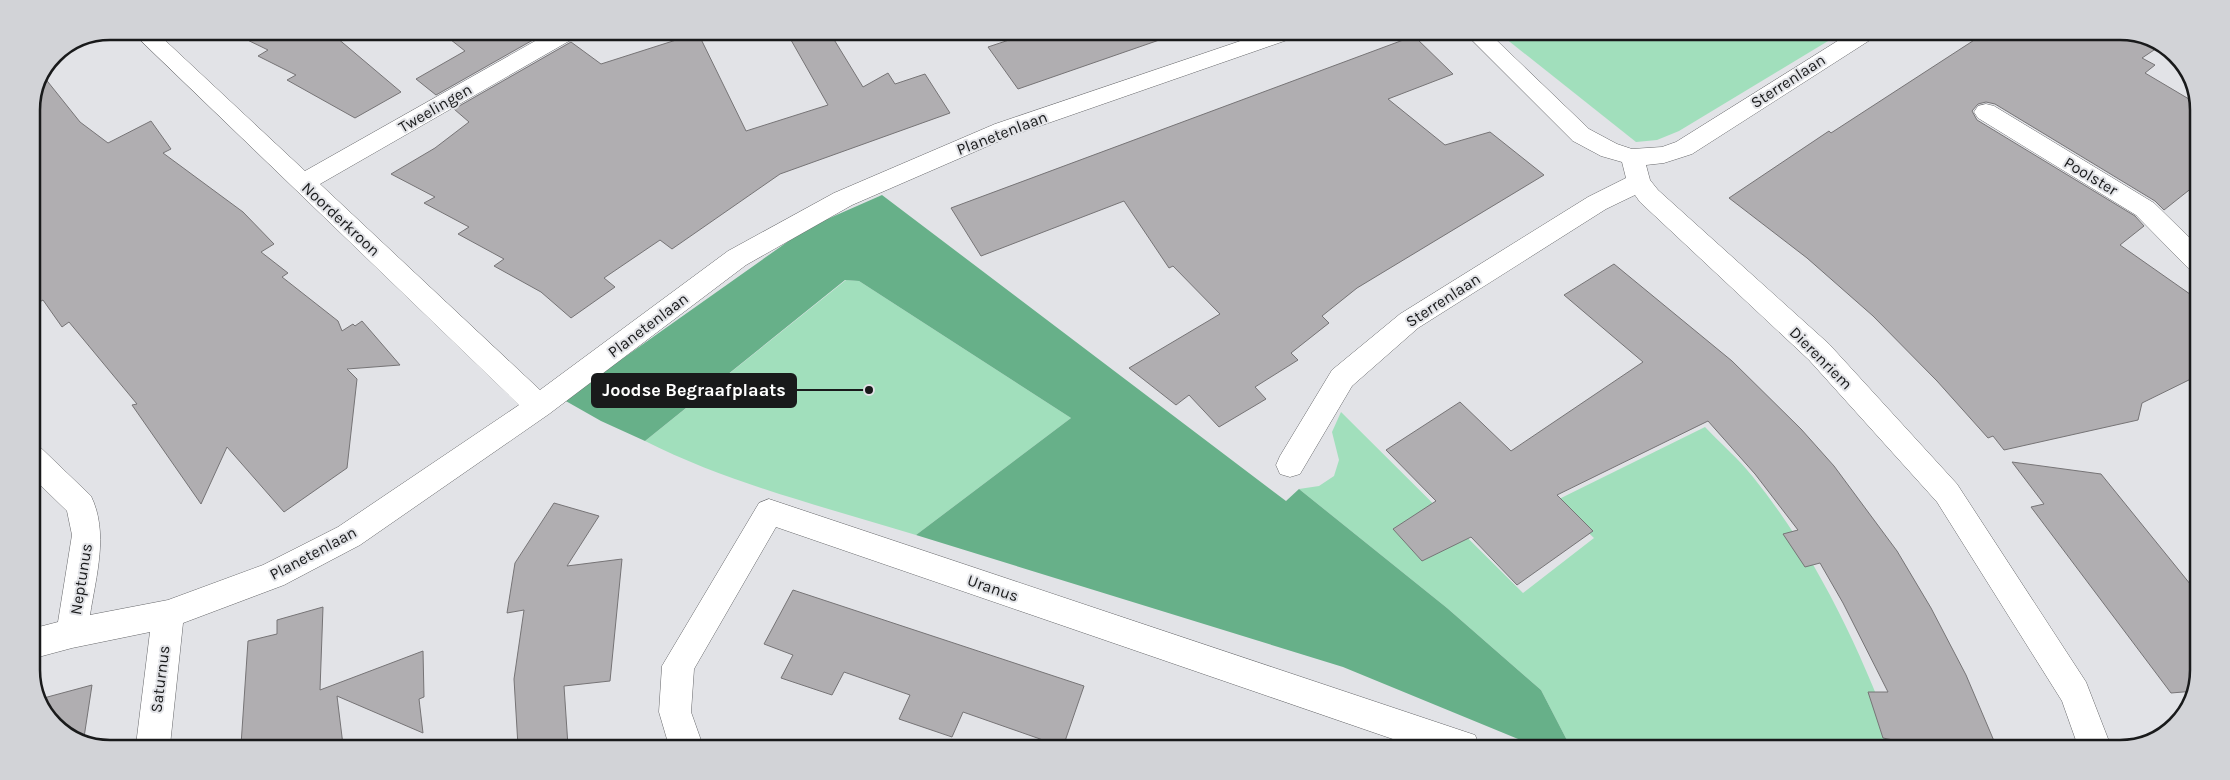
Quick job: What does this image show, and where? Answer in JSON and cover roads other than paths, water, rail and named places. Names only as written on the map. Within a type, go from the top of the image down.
[{"type":"street","name":"Noorderkroon","points":[[152,40],[539,406]]},
{"type":"street","name":"Tweelingen","points":[[303,183],[554,40]]},
{"type":"street","name":"Planetenlaan","points":[[40,642],[72,633],[168,614],[273,575],[349,536],[539,406],[737,258],[843,198],[1004,130],[1265,40]]},
{"type":"street","points":[[1483,40],[1581,135],[1609,150],[1636,169]]},
{"type":"street","name":"Sterrenlaan","points":[[1290,464],[1342,378],[1408,321],[1598,203],[1636,169],[1664,154],[1684,148],[1854,40]]},
{"type":"street","name":"Poolster","points":[[1986,112],[2145,209],[2190,248]]},
{"type":"street","name":"Dierenriem","points":[[1636,169],[1648,196],[1819,352],[1947,493],[2075,693],[2093,740]]},
{"type":"street","name":"Neptunus","points":[[40,466],[81,505],[88,535],[72,633]]},
{"type":"street","name":"Uranus","points":[[684,740],[675,712],[678,666],[769,512],[1442,740]]},
{"type":"street","name":"Saturnus","points":[[153,740],[168,614]]},
{"type":"place","name":"Joodse Begraafplaats","points":[[869,390]]}]
